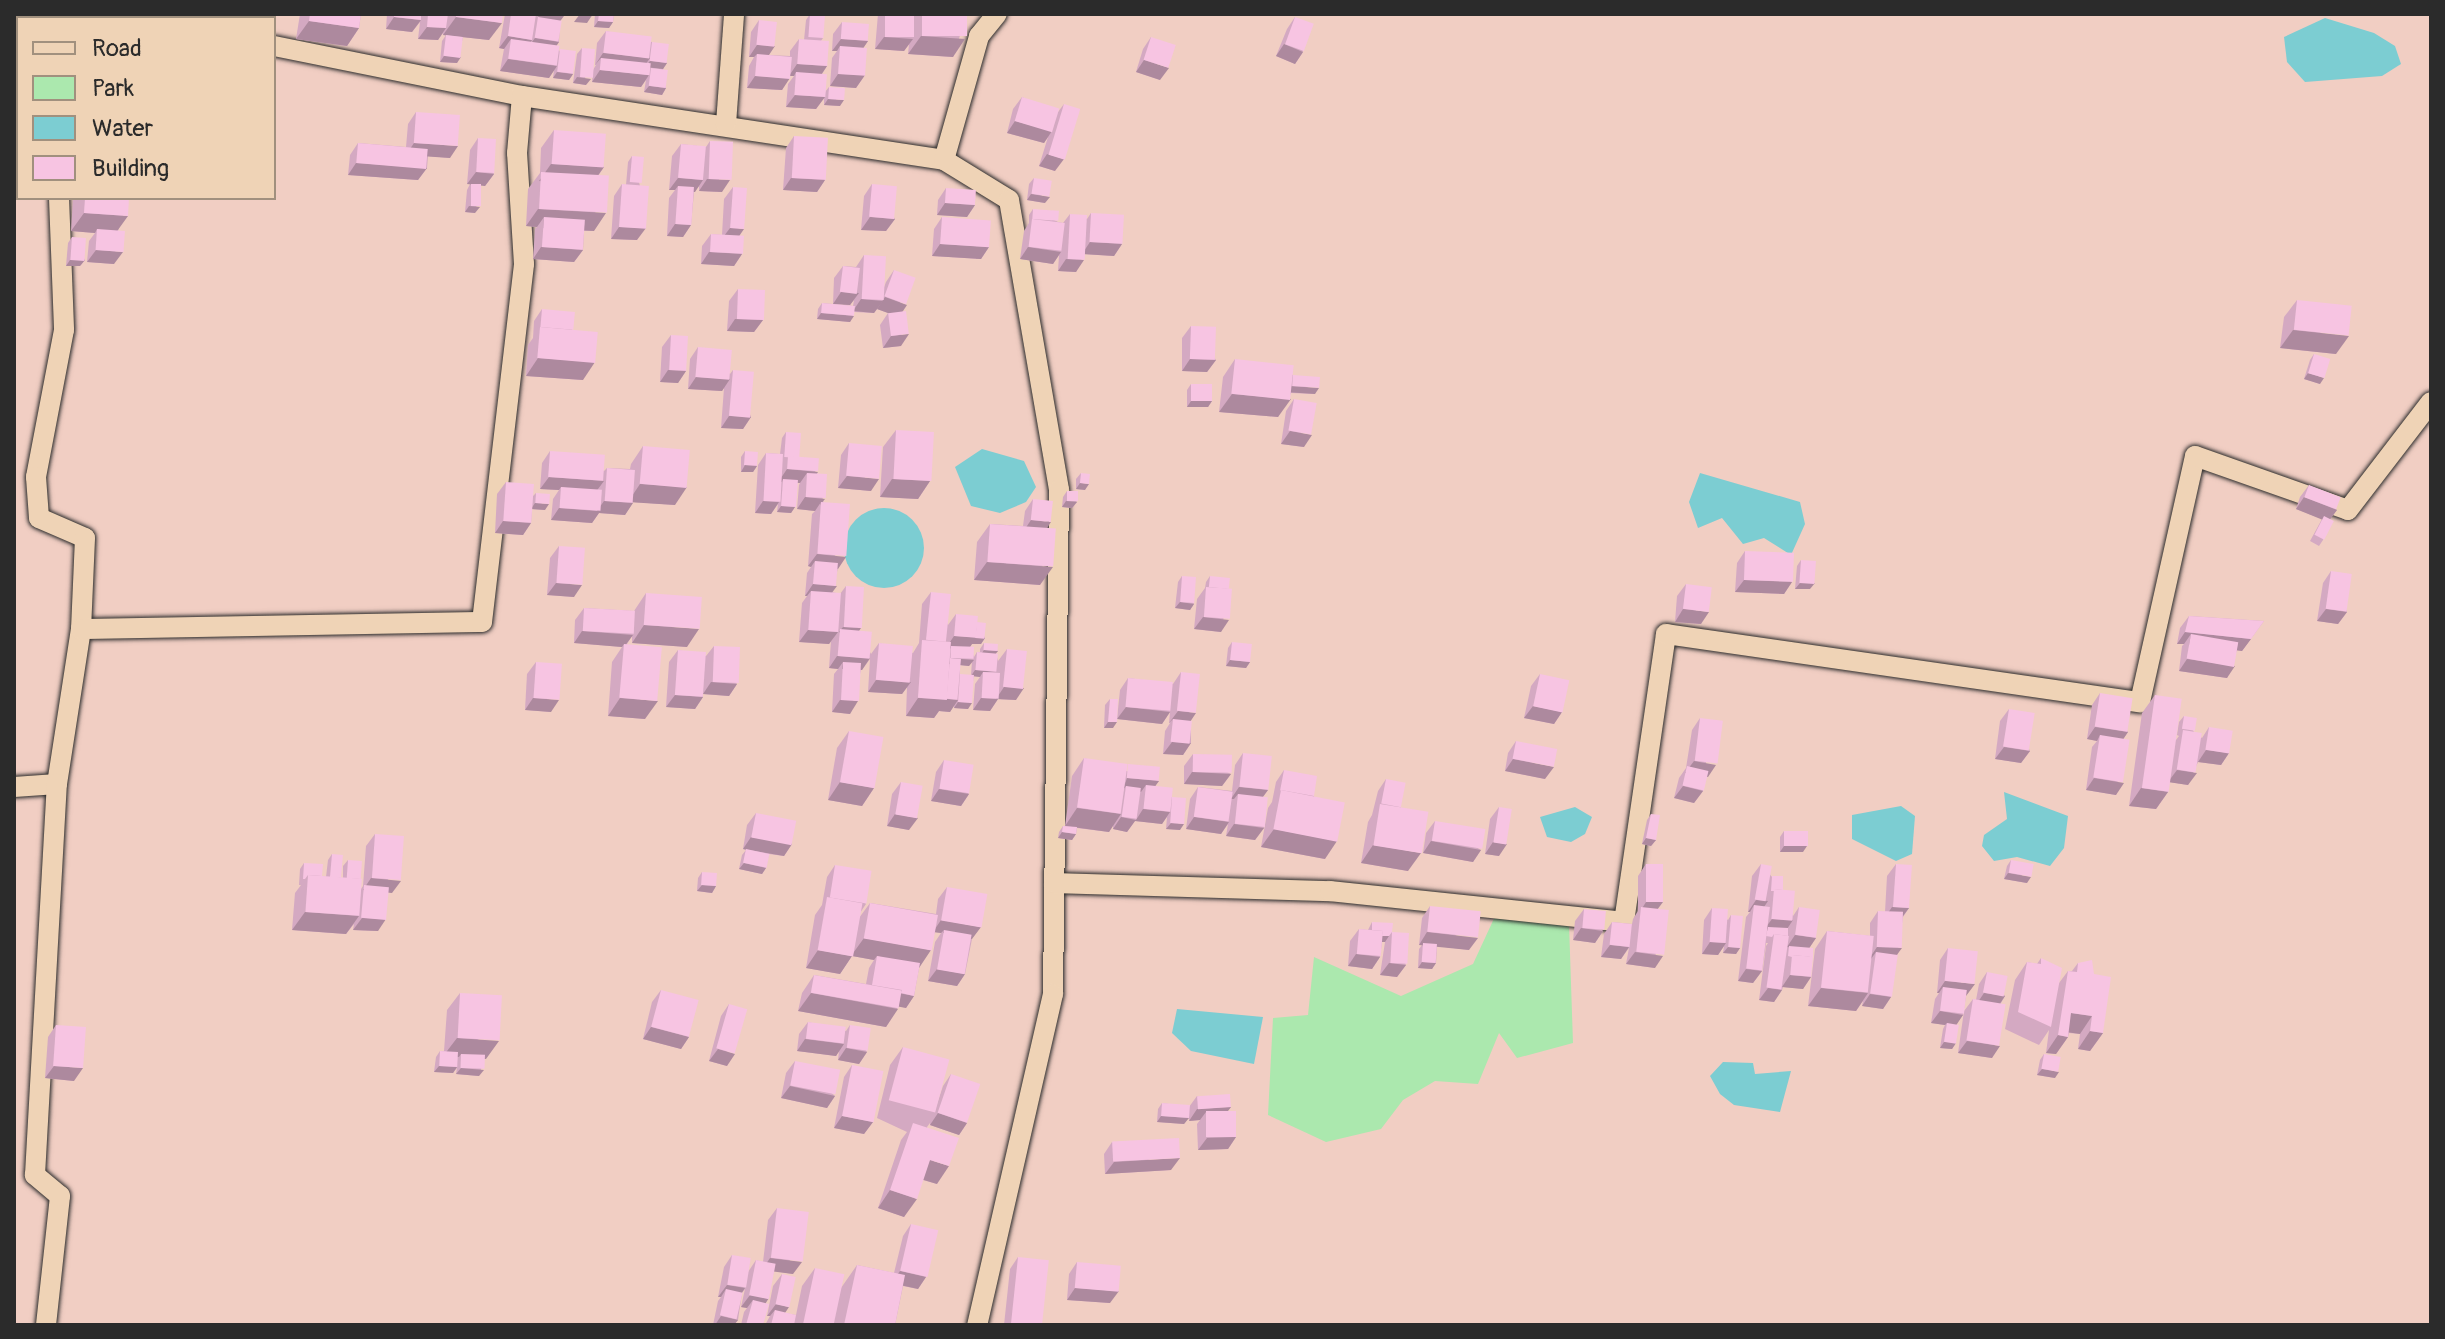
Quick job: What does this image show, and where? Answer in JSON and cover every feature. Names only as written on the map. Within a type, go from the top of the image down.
[{"type":"street","points":[[726,124],[734,14]]},
{"type":"street","points":[[944,160],[979,36],[997,14]]},
{"type":"street","points":[[276,46],[522,96],[726,124],[944,160],[1009,200],[1059,490],[1053,994],[977,1325]]},
{"type":"street","points":[[81,629],[482,622],[524,264],[517,153],[522,96]]},
{"type":"street","points":[[46,1325],[60,1196],[35,1175],[57,784],[81,629],[85,538],[39,518],[36,477],[64,330],[59,200]]},
{"type":"street","points":[[1054,883],[1330,891],[1624,922],[1666,634],[2140,702],[2195,456],[2348,510],[2431,402]]},
{"type":"street","points":[[14,787],[57,784]]},
{"type":"green space","points":[[1497,912],[1569,923],[1573,1043],[1517,1058],[1499,1033],[1478,1084],[1435,1081],[1403,1100],[1381,1129],[1326,1142],[1268,1115],[1273,1018],[1308,1015],[1314,957],[1401,996],[1473,964]]},
{"type":"water","points":[[2325,18],[2374,33],[2395,46],[2401,64],[2382,76],[2305,82],[2287,62],[2284,37]]},
{"type":"water","points":[[982,449],[1024,461],[1036,487],[1026,502],[1000,513],[971,506],[955,467]]},
{"type":"water","points":[[1700,473],[1800,502],[1805,524],[1791,555],[1764,538],[1743,544],[1722,518],[1698,528],[1689,502]]},
{"type":"water","points":[[876,508],[892,508],[913,519],[924,540],[924,556],[913,577],[892,588],[876,588],[862,582],[850,570],[844,556],[844,540],[850,526],[862,514]]},
{"type":"water","points":[[2004,792],[2068,816],[2064,848],[2050,866],[2017,857],[1994,861],[1982,846],[1984,835],[2007,819]]},
{"type":"water","points":[[1901,806],[1915,816],[1912,854],[1896,861],[1852,839],[1852,815]]},
{"type":"water","points":[[1575,807],[1592,817],[1585,834],[1571,842],[1547,837],[1540,817]]},
{"type":"water","points":[[1177,1009],[1263,1017],[1254,1064],[1191,1051],[1172,1033]]},
{"type":"water","points":[[1723,1062],[1753,1063],[1755,1074],[1791,1071],[1780,1112],[1734,1105],[1720,1094],[1710,1076]]},
{"type":"building","points":[[310,14],[361,14],[359,28],[309,21]]},
{"type":"building","points":[[394,14],[421,14],[421,20],[394,17]]},
{"type":"building","points":[[428,14],[448,14],[446,28],[427,27]]},
{"type":"building","points":[[456,14],[503,14],[502,23],[456,17]]},
{"type":"building","points":[[511,14],[536,14],[532,40],[508,36]]},
{"type":"building","points":[[599,14],[614,14],[613,22],[598,21]]},
{"type":"building","points":[[810,14],[825,15],[823,38],[808,37]]},
{"type":"building","points":[[885,14],[914,14],[914,37],[885,37]]},
{"type":"building","points":[[922,14],[967,14],[967,36],[922,36]]},
{"type":"building","points":[[538,17],[562,21],[558,41],[535,38]]},
{"type":"building","points":[[1295,17],[1314,24],[1304,51],[1285,44]]},
{"type":"building","points":[[759,20],[777,22],[774,47],[756,45]]},
{"type":"building","points":[[842,22],[869,24],[868,41],[841,39]]},
{"type":"building","points":[[606,31],[652,37],[649,58],[603,53]]},
{"type":"building","points":[[446,35],[463,37],[460,58],[443,56]]},
{"type":"building","points":[[1151,37],[1176,45],[1168,68],[1144,60]]},
{"type":"building","points":[[511,39],[560,46],[557,66],[508,59]]},
{"type":"building","points":[[799,39],[829,41],[827,66],[797,64]]},
{"type":"building","points":[[652,42],[669,44],[667,63],[650,61]]},
{"type":"building","points":[[840,46],[867,48],[865,76],[838,74]]},
{"type":"building","points":[[582,48],[595,49],[593,78],[580,77]]},
{"type":"building","points":[[560,49],[576,51],[573,74],[557,72]]},
{"type":"building","points":[[757,54],[792,57],[790,79],[755,76]]},
{"type":"building","points":[[601,58],[651,63],[649,75],[600,70]]},
{"type":"building","points":[[651,68],[668,70],[666,88],[649,86]]},
{"type":"building","points":[[796,72],[827,74],[825,97],[794,95]]},
{"type":"building","points":[[829,87],[845,88],[844,100],[828,99]]},
{"type":"building","points":[[1022,97],[1059,108],[1052,132],[1015,121]]},
{"type":"building","points":[[1064,104],[1080,109],[1065,160],[1049,155]]},
{"type":"building","points":[[416,112],[460,115],[458,146],[414,143]]},
{"type":"building","points":[[554,130],[606,134],[604,168],[552,164]]},
{"type":"building","points":[[794,136],[828,138],[826,180],[792,178]]},
{"type":"building","points":[[478,138],[496,139],[494,173],[476,172]]},
{"type":"building","points":[[710,141],[733,142],[732,180],[709,179]]},
{"type":"building","points":[[358,143],[428,149],[426,169],[356,163]]},
{"type":"building","points":[[681,144],[706,146],[703,180],[678,178]]},
{"type":"building","points":[[632,156],[644,157],[642,183],[630,182]]},
{"type":"building","points":[[541,172],[609,176],[607,213],[539,209]]},
{"type":"building","points":[[1034,178],[1052,181],[1049,197],[1031,194]]},
{"type":"building","points":[[471,184],[481,184],[481,206],[471,206]]},
{"type":"building","points":[[622,184],[649,186],[646,229],[619,227]]},
{"type":"building","points":[[872,184],[897,186],[894,219],[869,217]]},
{"type":"building","points":[[678,186],[694,187],[691,225],[675,224]]},
{"type":"building","points":[[733,187],[747,188],[744,229],[730,228]]},
{"type":"building","points":[[946,188],[976,190],[975,205],[945,203]]},
{"type":"building","points":[[85,200],[129,200],[128,216],[84,213]]},
{"type":"building","points":[[1033,209],[1059,211],[1058,221],[1032,219]]},
{"type":"building","points":[[1091,213],[1124,215],[1122,244],[1089,242]]},
{"type":"building","points":[[1070,214],[1087,215],[1085,260],[1068,259]]},
{"type":"building","points":[[544,217],[585,220],[583,250],[542,247]]},
{"type":"building","points":[[942,217],[991,220],[989,247],[940,244]]},
{"type":"building","points":[[1032,219],[1065,223],[1061,251],[1029,247]]},
{"type":"building","points":[[97,229],[125,231],[123,252],[96,250]]},
{"type":"building","points":[[711,234],[744,236],[743,254],[710,252]]},
{"type":"building","points":[[72,237],[86,238],[84,261],[70,260]]},
{"type":"building","points":[[864,255],[886,256],[884,300],[862,299]]},
{"type":"building","points":[[843,266],[860,268],[857,294],[840,292]]},
{"type":"building","points":[[894,270],[916,278],[906,304],[884,296]]},
{"type":"building","points":[[738,289],[765,290],[764,320],[737,319]]},
{"type":"building","points":[[2297,300],[2352,306],[2349,336],[2294,330]]},
{"type":"building","points":[[822,303],[855,306],[854,316],[821,313]]},
{"type":"building","points":[[542,309],[575,312],[573,330],[540,327]]},
{"type":"building","points":[[906,311],[909,334],[891,336],[888,313]]},
{"type":"building","points":[[1191,326],[1216,327],[1215,360],[1190,359]]},
{"type":"building","points":[[540,327],[598,332],[595,363],[537,358]]},
{"type":"building","points":[[671,335],[688,336],[686,371],[669,370]]},
{"type":"building","points":[[698,347],[732,350],[729,380],[695,377]]},
{"type":"building","points":[[2314,354],[2330,359],[2324,378],[2308,373]]},
{"type":"building","points":[[1235,359],[1294,365],[1290,400],[1231,394]]},
{"type":"building","points":[[733,370],[754,372],[750,418],[729,416]]},
{"type":"building","points":[[1293,375],[1320,377],[1319,388],[1292,386]]},
{"type":"building","points":[[1191,384],[1212,384],[1212,401],[1191,401]]},
{"type":"building","points":[[1294,399],[1317,403],[1311,435],[1288,431]]},
{"type":"building","points":[[896,430],[934,432],[931,481],[893,479]]},
{"type":"building","points":[[786,432],[801,433],[799,458],[784,457]]},
{"type":"building","points":[[849,443],[882,446],[879,479],[846,476]]},
{"type":"building","points":[[643,446],[690,450],[687,488],[640,484]]},
{"type":"building","points":[[550,451],[605,455],[603,481],[548,477]]},
{"type":"building","points":[[745,451],[758,452],[757,466],[744,465]]},
{"type":"building","points":[[766,453],[783,454],[780,502],[763,501]]},
{"type":"building","points":[[788,456],[819,458],[818,471],[787,469]]},
{"type":"building","points":[[607,468],[635,470],[633,503],[605,501]]},
{"type":"building","points":[[807,473],[827,474],[826,498],[806,497]]},
{"type":"building","points":[[1081,473],[1090,474],[1089,484],[1080,483]]},
{"type":"building","points":[[783,479],[798,480],[796,507],[781,506]]},
{"type":"building","points":[[506,482],[534,484],[531,523],[503,521]]},
{"type":"building","points":[[2309,485],[2341,497],[2336,509],[2304,497]]},
{"type":"building","points":[[561,487],[602,490],[600,511],[560,508]]},
{"type":"building","points":[[1067,491],[1078,491],[1078,501],[1067,501]]},
{"type":"building","points":[[536,493],[550,494],[549,504],[535,503]]},
{"type":"building","points":[[1033,499],[1053,501],[1051,522],[1031,520]]},
{"type":"building","points":[[821,502],[850,504],[846,556],[817,554]]},
{"type":"building","points":[[2324,516],[2334,521],[2324,540],[2314,535]]},
{"type":"building","points":[[990,524],[1056,529],[1053,567],[987,562]]},
{"type":"building","points":[[559,546],[585,548],[582,585],[556,583]]},
{"type":"building","points":[[1745,551],[1794,553],[1793,582],[1744,580]]},
{"type":"building","points":[[1801,560],[1816,561],[1814,584],[1799,583]]},
{"type":"building","points":[[815,561],[838,563],[836,586],[813,584]]},
{"type":"building","points":[[2331,571],[2352,574],[2347,612],[2326,609]]},
{"type":"building","points":[[1182,576],[1196,577],[1194,603],[1180,602]]},
{"type":"building","points":[[1210,576],[1230,578],[1229,589],[1209,587]]},
{"type":"building","points":[[1686,584],[1712,587],[1709,612],[1683,609]]},
{"type":"building","points":[[846,586],[864,587],[862,628],[844,627]]},
{"type":"building","points":[[1206,587],[1232,589],[1230,619],[1204,617]]},
{"type":"building","points":[[811,591],[841,593],[838,632],[808,630]]},
{"type":"building","points":[[931,592],[951,594],[946,642],[926,640]]},
{"type":"building","points":[[646,593],[702,597],[700,629],[644,625]]},
{"type":"building","points":[[584,608],[635,611],[634,634],[583,631]]},
{"type":"building","points":[[956,614],[978,616],[976,638],[954,636]]},
{"type":"building","points":[[2189,616],[2264,621],[2251,639],[2185,632]]},
{"type":"building","points":[[977,622],[986,623],[984,639],[975,638]]},
{"type":"building","points":[[840,629],[872,632],[870,659],[838,656]]},
{"type":"building","points":[[2191,634],[2238,642],[2234,667],[2187,659]]},
{"type":"building","points":[[922,640],[951,642],[947,700],[918,698]]},
{"type":"building","points":[[1232,642],[1252,644],[1250,662],[1230,660]]},
{"type":"building","points":[[879,643],[913,646],[910,683],[876,680]]},
{"type":"building","points":[[984,643],[998,644],[997,651],[984,650]]},
{"type":"building","points":[[624,644],[662,647],[657,701],[619,698]]},
{"type":"building","points":[[714,646],[740,647],[739,683],[713,682]]},
{"type":"building","points":[[951,646],[974,647],[974,659],[951,658]]},
{"type":"building","points":[[1007,649],[1027,651],[1023,689],[1003,687]]},
{"type":"building","points":[[678,650],[706,652],[703,697],[675,695]]},
{"type":"building","points":[[977,652],[998,654],[996,672],[975,670]]},
{"type":"building","points":[[950,658],[961,659],[957,700],[946,699]]},
{"type":"building","points":[[536,662],[562,664],[559,700],[533,698]]},
{"type":"building","points":[[843,662],[861,663],[859,701],[841,700]]},
{"type":"building","points":[[983,672],[1000,673],[999,699],[982,698]]},
{"type":"building","points":[[1181,672],[1200,674],[1196,713],[1177,711]]},
{"type":"building","points":[[960,674],[974,675],[972,703],[958,702]]},
{"type":"building","points":[[1540,674],[1569,680],[1562,713],[1533,706]]},
{"type":"building","points":[[1128,678],[1173,682],[1170,711],[1125,707]]},
{"type":"building","points":[[2100,693],[2133,698],[2127,732],[2095,727]]},
{"type":"building","points":[[2155,695],[2182,699],[2169,792],[2142,788]]},
{"type":"building","points":[[1110,699],[1118,699],[1117,722],[1108,722]]},
{"type":"building","points":[[2009,709],[2035,713],[2029,751],[2003,747]]},
{"type":"building","points":[[2184,716],[2197,718],[2195,731],[2182,729]]},
{"type":"building","points":[[1700,718],[1723,721],[1718,763],[1695,761]]},
{"type":"building","points":[[1173,719],[1192,721],[1189,744],[1171,742]]},
{"type":"building","points":[[2209,727],[2233,731],[2229,753],[2205,750]]},
{"type":"building","points":[[2183,730],[2202,733],[2196,772],[2177,770]]},
{"type":"building","points":[[849,731],[883,737],[874,788],[840,782]]},
{"type":"building","points":[[2100,735],[2130,740],[2123,782],[2093,777]]},
{"type":"building","points":[[1516,741],[1557,749],[1554,767],[1513,759]]},
{"type":"building","points":[[1243,753],[1272,756],[1268,790],[1239,787]]},
{"type":"building","points":[[1193,754],[1232,755],[1232,773],[1193,772]]},
{"type":"building","points":[[1084,758],[1128,764],[1121,814],[1077,808]]},
{"type":"building","points":[[944,760],[974,765],[969,793],[939,789]]},
{"type":"building","points":[[1128,764],[1160,767],[1159,781],[1127,778]]},
{"type":"building","points":[[1687,766],[1708,771],[1704,790],[1683,785]]},
{"type":"building","points":[[1284,770],[1317,776],[1314,796],[1280,791]]},
{"type":"building","points":[[1386,779],[1406,783],[1401,807],[1381,804]]},
{"type":"building","points":[[901,782],[923,786],[917,818],[895,814]]},
{"type":"building","points":[[1146,785],[1173,788],[1170,812],[1143,809]]},
{"type":"building","points":[[1126,786],[1141,788],[1137,819],[1122,817]]},
{"type":"building","points":[[1198,787],[1233,792],[1228,822],[1194,817]]},
{"type":"building","points":[[1281,790],[1345,802],[1337,842],[1273,829]]},
{"type":"building","points":[[1238,794],[1268,797],[1265,827],[1235,824]]},
{"type":"building","points":[[1172,797],[1186,798],[1184,824],[1170,823]]},
{"type":"building","points":[[1380,804],[1428,812],[1422,853],[1373,845]]},
{"type":"building","points":[[1499,807],[1512,809],[1506,845],[1493,843]]},
{"type":"building","points":[[756,813],[796,821],[791,845],[751,838]]},
{"type":"building","points":[[1651,814],[1660,815],[1656,840],[1646,838]]},
{"type":"building","points":[[1435,821],[1485,829],[1482,849],[1432,841]]},
{"type":"building","points":[[1063,826],[1077,827],[1076,834],[1062,832]]},
{"type":"building","points":[[1784,831],[1808,831],[1808,846],[1784,846]]},
{"type":"building","points":[[375,834],[404,836],[401,880],[372,878]]},
{"type":"building","points":[[746,849],[769,854],[767,868],[743,863]]},
{"type":"building","points":[[332,854],[343,855],[341,878],[330,877]]},
{"type":"building","points":[[348,860],[362,861],[361,879],[347,878]]},
{"type":"building","points":[[2011,860],[2034,864],[2031,877],[2009,873]]},
{"type":"building","points":[[304,863],[323,864],[322,876],[308,875],[303,879]]},
{"type":"building","points":[[1646,864],[1663,864],[1663,902],[1646,902]]},
{"type":"building","points":[[1761,864],[1772,866],[1766,901],[1755,899]]},
{"type":"building","points":[[1896,864],[1912,865],[1909,908],[1893,907]]},
{"type":"building","points":[[835,865],[872,871],[866,903],[830,898]]},
{"type":"building","points":[[702,872],[717,873],[716,886],[701,885]]},
{"type":"building","points":[[308,875],[362,879],[359,916],[305,912]]},
{"type":"building","points":[[1772,876],[1783,876],[1783,890],[1771,891]]},
{"type":"building","points":[[364,885],[389,887],[386,920],[361,918]]},
{"type":"building","points":[[947,887],[987,894],[981,928],[941,920]]},
{"type":"building","points":[[1774,889],[1795,891],[1792,921],[1771,919]]},
{"type":"building","points":[[827,897],[862,903],[853,956],[818,950]]},
{"type":"building","points":[[870,903],[938,915],[932,950],[864,938]]},
{"type":"building","points":[[1754,905],[1770,907],[1762,970],[1746,969]]},
{"type":"building","points":[[1430,906],[1481,911],[1478,937],[1427,932]]},
{"type":"building","points":[[1641,907],[1669,910],[1664,955],[1636,952]]},
{"type":"building","points":[[1799,907],[1820,910],[1816,938],[1795,935]]},
{"type":"building","points":[[1712,908],[1728,909],[1726,943],[1710,942]]},
{"type":"building","points":[[1584,909],[1606,911],[1604,930],[1582,928]]},
{"type":"building","points":[[1878,911],[1903,912],[1902,948],[1877,947]]},
{"type":"building","points":[[1731,915],[1743,916],[1740,948],[1728,947]]},
{"type":"building","points":[[1372,922],[1393,923],[1392,932],[1389,936],[1382,936],[1383,931],[1372,930]]},
{"type":"building","points":[[1612,922],[1632,924],[1629,947],[1610,945]]},
{"type":"building","points":[[1768,927],[1788,928],[1788,936],[1766,936]]},
{"type":"building","points":[[1359,929],[1383,931],[1381,956],[1357,954]]},
{"type":"building","points":[[944,930],[972,935],[965,974],[937,969]]},
{"type":"building","points":[[1827,931],[1874,936],[1868,993],[1821,988]]},
{"type":"building","points":[[1392,932],[1409,933],[1407,964],[1390,963]]},
{"type":"building","points":[[1774,934],[1789,936],[1781,990],[1766,987]]},
{"type":"building","points":[[1423,943],[1437,944],[1436,963],[1422,962]]},
{"type":"building","points":[[1789,946],[1813,948],[1813,957],[1788,956]]},
{"type":"building","points":[[1948,948],[1978,951],[1974,984],[1945,981]]},
{"type":"building","points":[[1876,952],[1898,955],[1892,997],[1870,994]]},
{"type":"building","points":[[1792,955],[1813,957],[1811,977],[1790,975]]},
{"type":"building","points":[[877,956],[920,963],[914,996],[901,993],[902,990],[872,985]]},
{"type":"building","points":[[2041,958],[2062,968],[2051,1027],[2018,1012],[2027,962],[2041,964]]},
{"type":"building","points":[[2092,960],[2094,974],[2111,977],[2103,1033],[2090,1031],[2092,1016],[2071,1013],[2068,1037],[2058,1035],[2068,971],[2077,972],[2078,963]]},
{"type":"building","points":[[1987,972],[2008,976],[2004,997],[1983,993]]},
{"type":"building","points":[[814,975],[902,990],[899,1008],[811,993]]},
{"type":"building","points":[[1943,987],[1967,990],[1964,1014],[1940,1011]]},
{"type":"building","points":[[661,990],[699,1000],[689,1037],[651,1027]]},
{"type":"building","points":[[460,993],[502,995],[500,1040],[458,1038]]},
{"type":"building","points":[[1973,999],[2006,1004],[1999,1046],[1966,1040]]},
{"type":"building","points":[[729,1004],[747,1009],[735,1053],[716,1048]]},
{"type":"building","points":[[808,1022],[846,1027],[844,1044],[806,1039]]},
{"type":"building","points":[[1947,1023],[1959,1025],[1956,1044],[1944,1042]]},
{"type":"building","points":[[56,1025],[86,1027],[83,1068],[53,1066]]},
{"type":"building","points":[[850,1025],[871,1028],[868,1051],[847,1048]]},
{"type":"building","points":[[903,1047],[949,1059],[935,1113],[889,1100]]},
{"type":"building","points":[[440,1051],[458,1052],[457,1067],[439,1066]]},
{"type":"building","points":[[461,1054],[485,1055],[484,1069],[461,1068]]},
{"type":"building","points":[[2044,1054],[2061,1057],[2058,1072],[2041,1069]]},
{"type":"building","points":[[795,1061],[840,1070],[835,1094],[790,1086]]},
{"type":"building","points":[[852,1065],[883,1071],[873,1122],[842,1116]]},
{"type":"building","points":[[951,1074],[980,1084],[967,1123],[938,1113]]},
{"type":"building","points":[[1230,1094],[1231,1107],[1198,1109],[1197,1096]]},
{"type":"building","points":[[1162,1103],[1190,1105],[1189,1118],[1161,1116]]},
{"type":"building","points":[[1206,1111],[1236,1111],[1236,1137],[1206,1137]]},
{"type":"building","points":[[913,1123],[959,1138],[949,1166],[930,1160],[917,1199],[890,1190]]},
{"type":"building","points":[[1179,1138],[1180,1158],[1113,1161],[1112,1142]]},
{"type":"building","points":[[777,1208],[809,1212],[803,1262],[771,1258]]},
{"type":"building","points":[[911,1224],[938,1230],[927,1277],[900,1271]]},
{"type":"building","points":[[732,1255],[751,1258],[746,1288],[727,1285]]},
{"type":"building","points":[[1018,1257],[1049,1260],[1042,1325],[1011,1325]]},
{"type":"building","points":[[756,1260],[776,1264],[769,1299],[749,1295]]},
{"type":"building","points":[[1077,1262],[1121,1266],[1119,1292],[1075,1288]]},
{"type":"building","points":[[857,1265],[905,1275],[895,1325],[844,1325]]},
{"type":"building","points":[[815,1268],[844,1274],[834,1325],[803,1325]]},
{"type":"building","points":[[782,1274],[796,1277],[789,1307],[776,1304]]},
{"type":"building","points":[[726,1289],[743,1293],[736,1319],[720,1315]]},
{"type":"building","points":[[753,1300],[769,1304],[763,1325],[746,1325]]},
{"type":"building","points":[[775,1310],[796,1315],[794,1325],[771,1325]]}]
